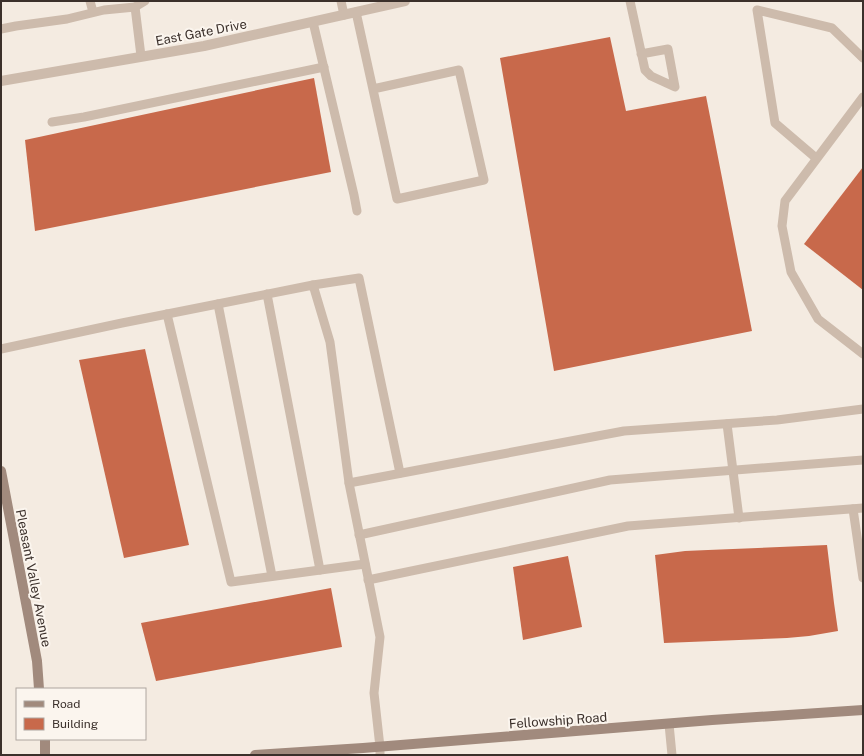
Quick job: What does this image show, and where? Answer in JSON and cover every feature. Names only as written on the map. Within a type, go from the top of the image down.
[{"type":"street","name":"East Gate Drive","points":[[1,81],[197,47],[406,1]]},
{"type":"street","name":"Pleasant Valley Avenue","points":[[1,471],[28,615],[39,688]]},
{"type":"street","name":"Fellowship Road","points":[[255,755],[380,751],[669,724],[863,710]]},
{"type":"street","points":[[45,740],[45,755]]},
{"type":"lane","points":[[90,1],[93,12]]},
{"type":"lane","points":[[1,29],[67,19],[104,10],[135,7],[145,1]]},
{"type":"lane","points":[[341,1],[344,15]]},
{"type":"lane","points":[[630,1],[644,70],[651,76],[675,87],[668,49],[641,54]]},
{"type":"lane","points":[[135,7],[141,56]]},
{"type":"lane","points":[[816,158],[775,123],[757,10],[832,28],[863,58]]},
{"type":"lane","points":[[356,12],[397,199],[484,180],[459,70],[373,89]]},
{"type":"lane","points":[[313,22],[357,211]]},
{"type":"lane","points":[[52,122],[84,117],[324,67]]},
{"type":"lane","points":[[863,97],[785,201],[782,226],[791,272],[818,319],[863,354]]},
{"type":"lane","points":[[1,349],[266,294],[359,278],[400,473]]},
{"type":"lane","points":[[313,285],[330,342],[349,483],[380,637],[374,692],[380,751]]},
{"type":"lane","points":[[266,294],[320,570]]},
{"type":"lane","points":[[218,304],[272,576]]},
{"type":"lane","points":[[167,314],[231,582],[365,564]]},
{"type":"lane","points":[[349,483],[624,431],[777,420],[863,409]]},
{"type":"lane","points":[[727,424],[739,518]]},
{"type":"lane","points":[[359,535],[610,480],[863,460]]},
{"type":"lane","points":[[368,580],[628,526],[863,508]]},
{"type":"lane","points":[[853,509],[863,578]]},
{"type":"lane","points":[[669,724],[672,755]]},
{"type":"building","points":[[610,37],[626,111],[706,96],[752,331],[554,371],[500,58]]},
{"type":"building","points":[[314,78],[331,172],[35,231],[25,140]]},
{"type":"building","points":[[863,167],[863,290],[804,244]]},
{"type":"building","points":[[145,349],[189,545],[124,558],[79,360]]},
{"type":"building","points":[[827,545],[838,631],[787,638],[664,643],[655,555],[685,551]]},
{"type":"building","points":[[568,556],[582,627],[523,640],[513,567]]},
{"type":"building","points":[[331,588],[342,647],[156,681],[141,623]]}]
